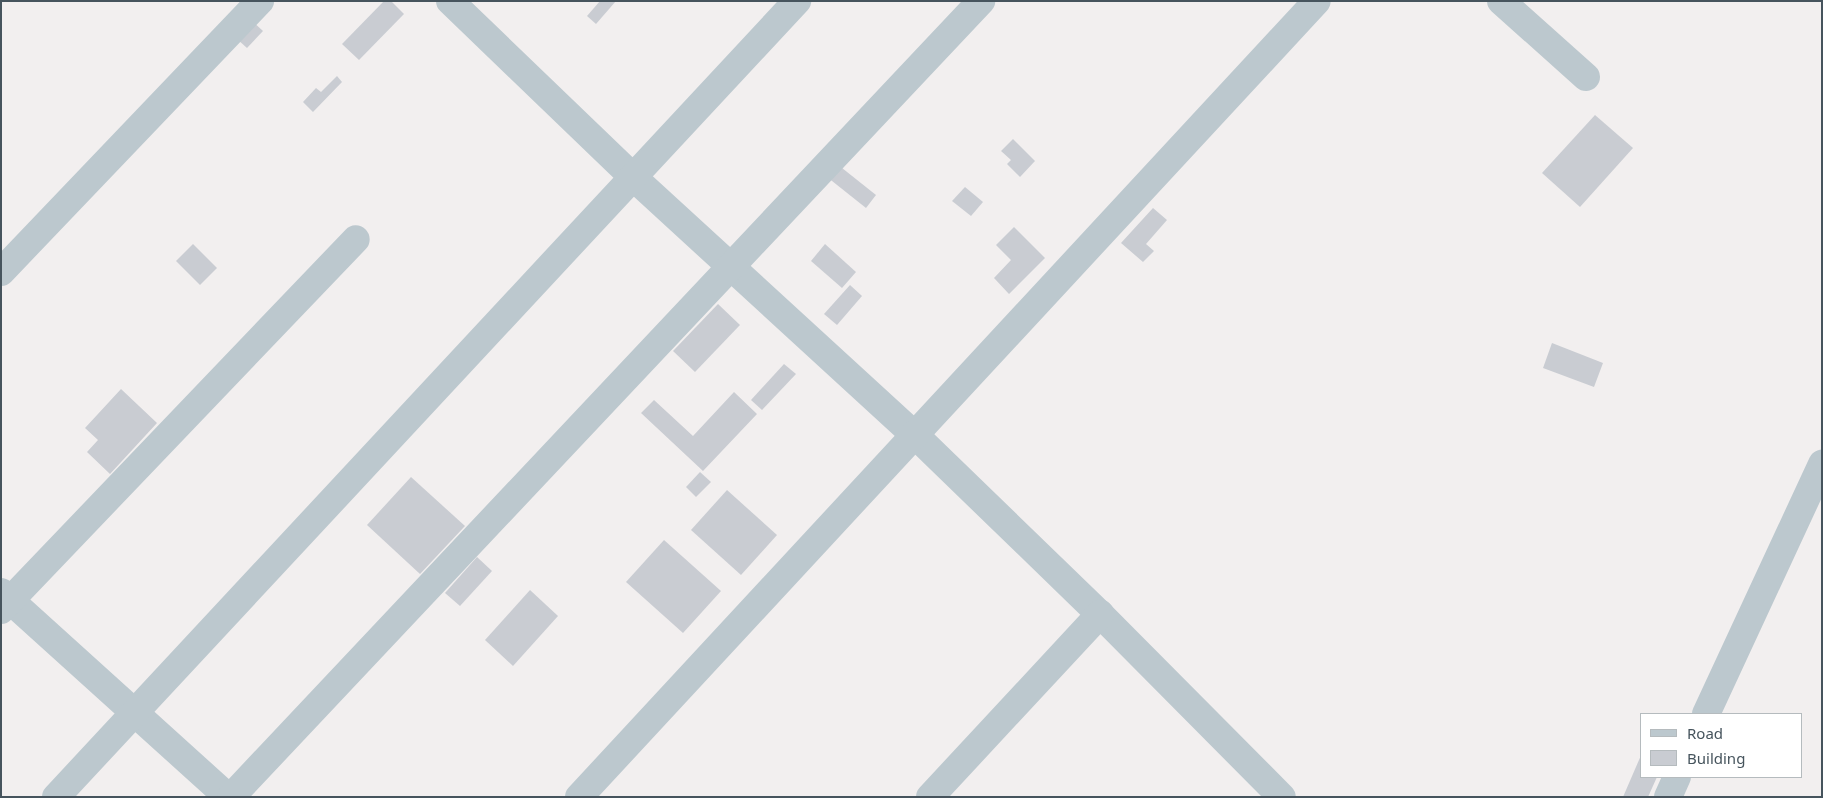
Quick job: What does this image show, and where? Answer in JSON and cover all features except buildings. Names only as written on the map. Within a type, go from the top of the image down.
[{"type":"street","points":[[1,272],[260,1]]},
{"type":"street","points":[[450,1],[632,178],[915,435],[1100,614],[1282,797]]},
{"type":"street","points":[[56,797],[797,1]]},
{"type":"street","points":[[356,239],[4,601],[135,712],[229,797],[981,1]]},
{"type":"street","points":[[579,797],[1317,1]]},
{"type":"street","points":[[1501,1],[1586,78]]},
{"type":"street","points":[[1706,713],[1822,464]]},
{"type":"street","points":[[930,797],[1100,614]]},
{"type":"street","points":[[1668,797],[1677,778]]}]
